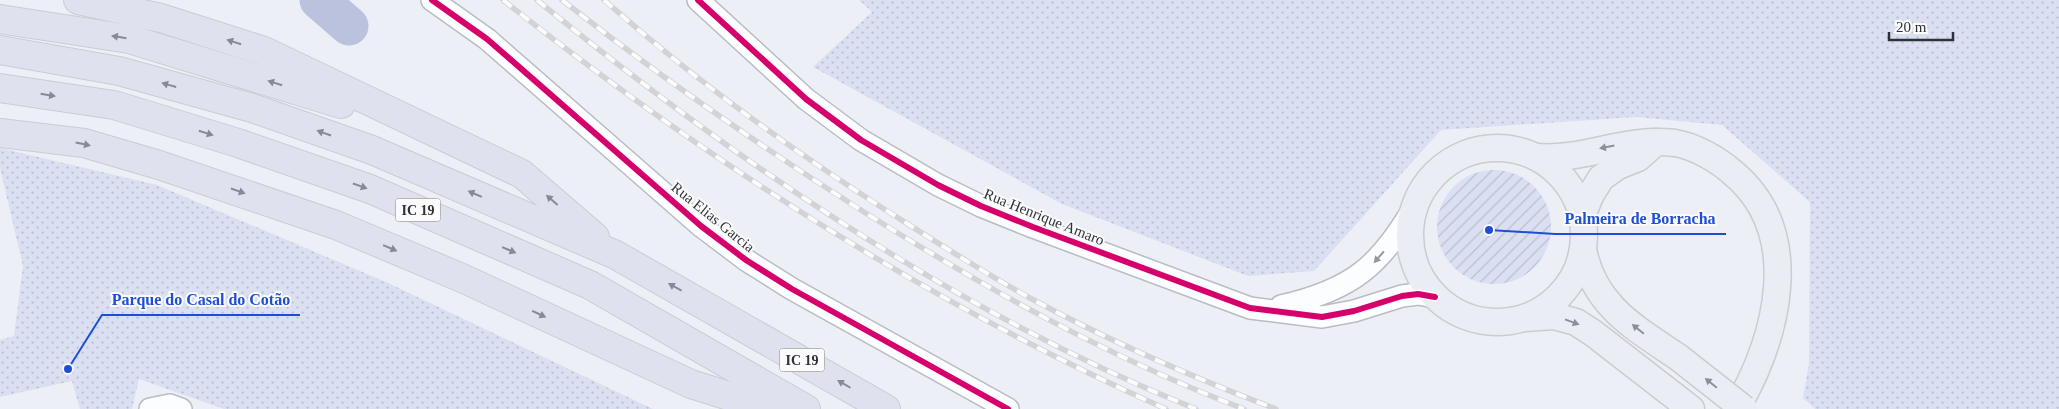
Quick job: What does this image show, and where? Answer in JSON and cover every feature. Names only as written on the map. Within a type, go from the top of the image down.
[{"type":"highway","points":[[78,0],[144,14],[264,51],[522,174],[616,255]]},
{"type":"highway","points":[[0,19],[129,39],[438,135]]},
{"type":"highway","name":"IC 19","points":[[0,50],[120,71],[252,108],[372,150],[616,255],[886,409]]},
{"type":"highway","name":"IC 19","points":[[0,88],[114,106],[238,143],[370,189],[590,285],[806,409]]},
{"type":"highway","points":[[0,133],[84,143],[158,165],[327,222],[462,278],[691,384],[770,409]]},
{"type":"main road","points":[[1582,216],[1590,196],[1601,178],[1618,166],[1638,158],[1656,142]]},
{"type":"main road","points":[[1691,409],[1576,322],[1554,316],[1501,322],[1477,320],[1454,311],[1435,297],[1417,269],[1410,235],[1417,202],[1429,182],[1446,165],[1466,154],[1490,149],[1513,150],[1536,157],[1556,159],[1609,147],[1656,142],[1677,144],[1721,163],[1747,186],[1758,200],[1776,249],[1779,275],[1777,299],[1771,328],[1749,387],[1736,409]]},
{"type":"main road","points":[[1536,157],[1566,181],[1576,198],[1582,216],[1583,249],[1593,284],[1609,304],[1644,334],[1678,356],[1744,409]]},
{"type":"main road","points":[[1524,318],[1546,308],[1563,292],[1576,272],[1583,249]]},
{"type":"street","name":"Rua Elias Garcia","points":[[432,0],[487,39],[701,226],[746,260],[792,289],[1008,409]]},
{"type":"street","name":"Rua Henrique Amaro","points":[[698,0],[806,99],[861,140],[903,166],[981,206],[1033,227],[1231,303],[1266,310],[1322,317],[1354,311],[1402,296],[1418,294],[1435,297]]},
{"type":"street","name":"Rua Henrique Amaro","points":[[1266,310],[1328,293],[1367,270],[1404,225],[1417,202]]},
{"type":"street","points":[[150,409],[170,405],[182,409]]},
{"type":"shaded area","points":[[859,0],[2059,0],[2059,409],[1815,409],[1803,398],[1809,364],[1810,202],[1722,125],[1636,117],[1441,130],[1314,271],[1248,276],[1062,204],[813,67],[872,12]]},
{"type":"shaded area","points":[[0,148],[157,185],[386,282],[653,409],[224,409],[139,379],[132,409],[80,409],[72,381],[0,397],[0,340],[14,336],[23,266],[0,168]]},
{"type":"shaded area","points":[[1494,170],[1516,174],[1526,179],[1542,195],[1547,205],[1551,227],[1547,249],[1542,259],[1526,275],[1516,280],[1494,284],[1472,280],[1462,275],[1446,259],[1441,249],[1437,227],[1441,205],[1446,195],[1462,179],[1472,174]]},
{"type":"waterway","points":[[319,0],[349,26]]},
{"type":"railway","points":[[503,0],[659,117],[822,225],[905,275],[991,323],[1078,368],[1166,409]]},
{"type":"railway","points":[[537,0],[689,118],[851,229],[1021,328],[1108,371],[1196,409]]},
{"type":"railway","points":[[562,0],[635,56],[748,136],[864,212],[956,268],[1049,320],[1097,344],[1194,389],[1244,409]]},
{"type":"railway","points":[[604,0],[670,56],[738,109],[881,207],[973,265],[1030,298],[1120,344],[1276,409]]},
{"type":"cycle path","points":[[432,0],[487,39],[701,226],[746,260],[792,289],[1008,409]]},
{"type":"cycle path","points":[[698,0],[806,99],[861,140],[938,185],[981,206],[1033,227],[1250,308],[1322,317],[1354,311],[1402,296],[1418,294],[1435,297]]},
{"type":"place","name":"Palmeira de Borracha","points":[[1489,230]]},
{"type":"place","name":"Parque do Casal do Cotão","points":[[68,369]]}]
